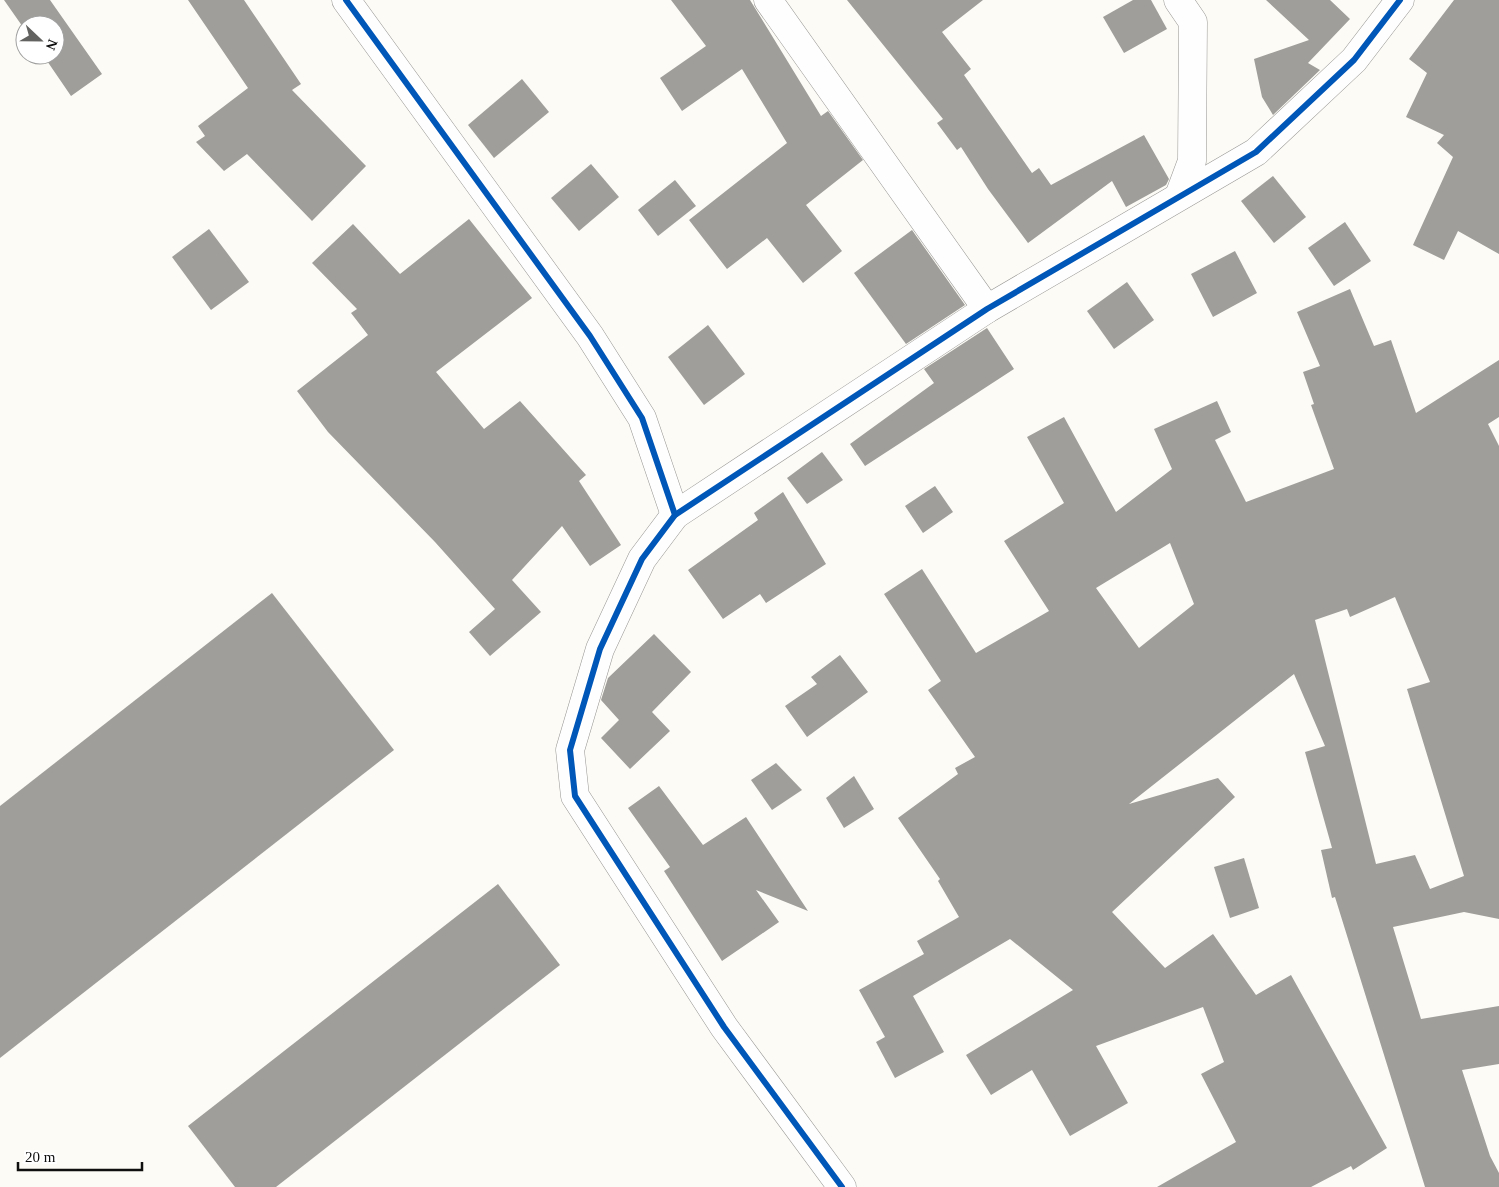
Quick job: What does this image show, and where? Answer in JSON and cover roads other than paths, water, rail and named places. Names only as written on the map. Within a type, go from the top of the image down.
[{"type":"street","points":[[346,0],[590,336],[642,418],[676,515]]},
{"type":"street","points":[[768,0],[987,309]]},
{"type":"street","points":[[1178,0],[1193,22],[1192,161],[1179,196]]},
{"type":"street","points":[[842,1187],[724,1027],[575,796],[570,750],[600,649],[642,559],[676,515],[987,309],[1256,152],[1354,60],[1400,0]]}]
